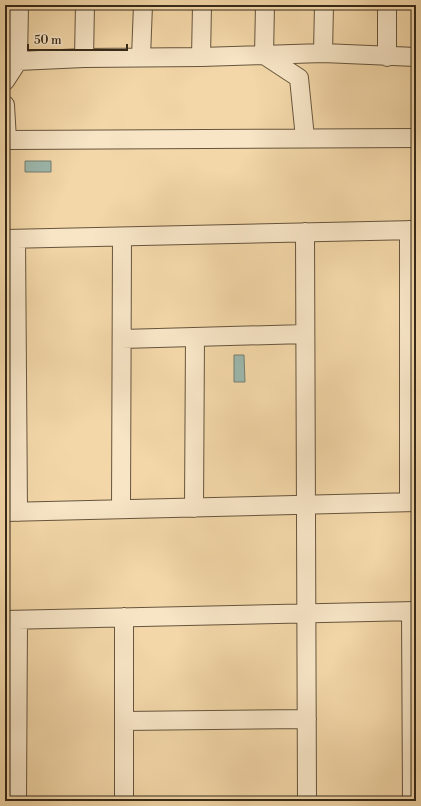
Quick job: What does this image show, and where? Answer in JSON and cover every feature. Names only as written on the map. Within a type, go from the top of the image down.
[{"type":"street","points":[[84,58],[85,5]]},
{"type":"street","points":[[142,57],[143,5]]},
{"type":"street","points":[[201,57],[202,5]]},
{"type":"street","points":[[264,55],[265,5]]},
{"type":"street","points":[[323,53],[324,5]]},
{"type":"street","points":[[387,5],[387,57]]},
{"type":"street","points":[[5,81],[18,61],[14,7]]},
{"type":"street","points":[[18,61],[84,58],[201,57],[323,53],[387,57],[416,57]]},
{"type":"street","points":[[264,55],[299,78],[305,138]]},
{"type":"street","points":[[5,105],[6,140],[416,138]]},
{"type":"street","points":[[413,230],[413,502],[12,512],[10,239],[305,232],[413,230]]},
{"type":"street","points":[[305,232],[307,801]]},
{"type":"street","points":[[121,509],[122,236]]},
{"type":"street","points":[[122,339],[305,334]]},
{"type":"street","points":[[194,508],[195,337]]},
{"type":"street","points":[[17,801],[12,620],[414,611],[412,801]]},
{"type":"street","points":[[124,617],[124,801]]},
{"type":"street","points":[[124,721],[307,718]]},
{"type":"shaded area","points":[[25,161],[51,161],[51,172],[25,172]]},
{"type":"shaded area","points":[[234,355],[244,355],[245,382],[234,382]]}]
